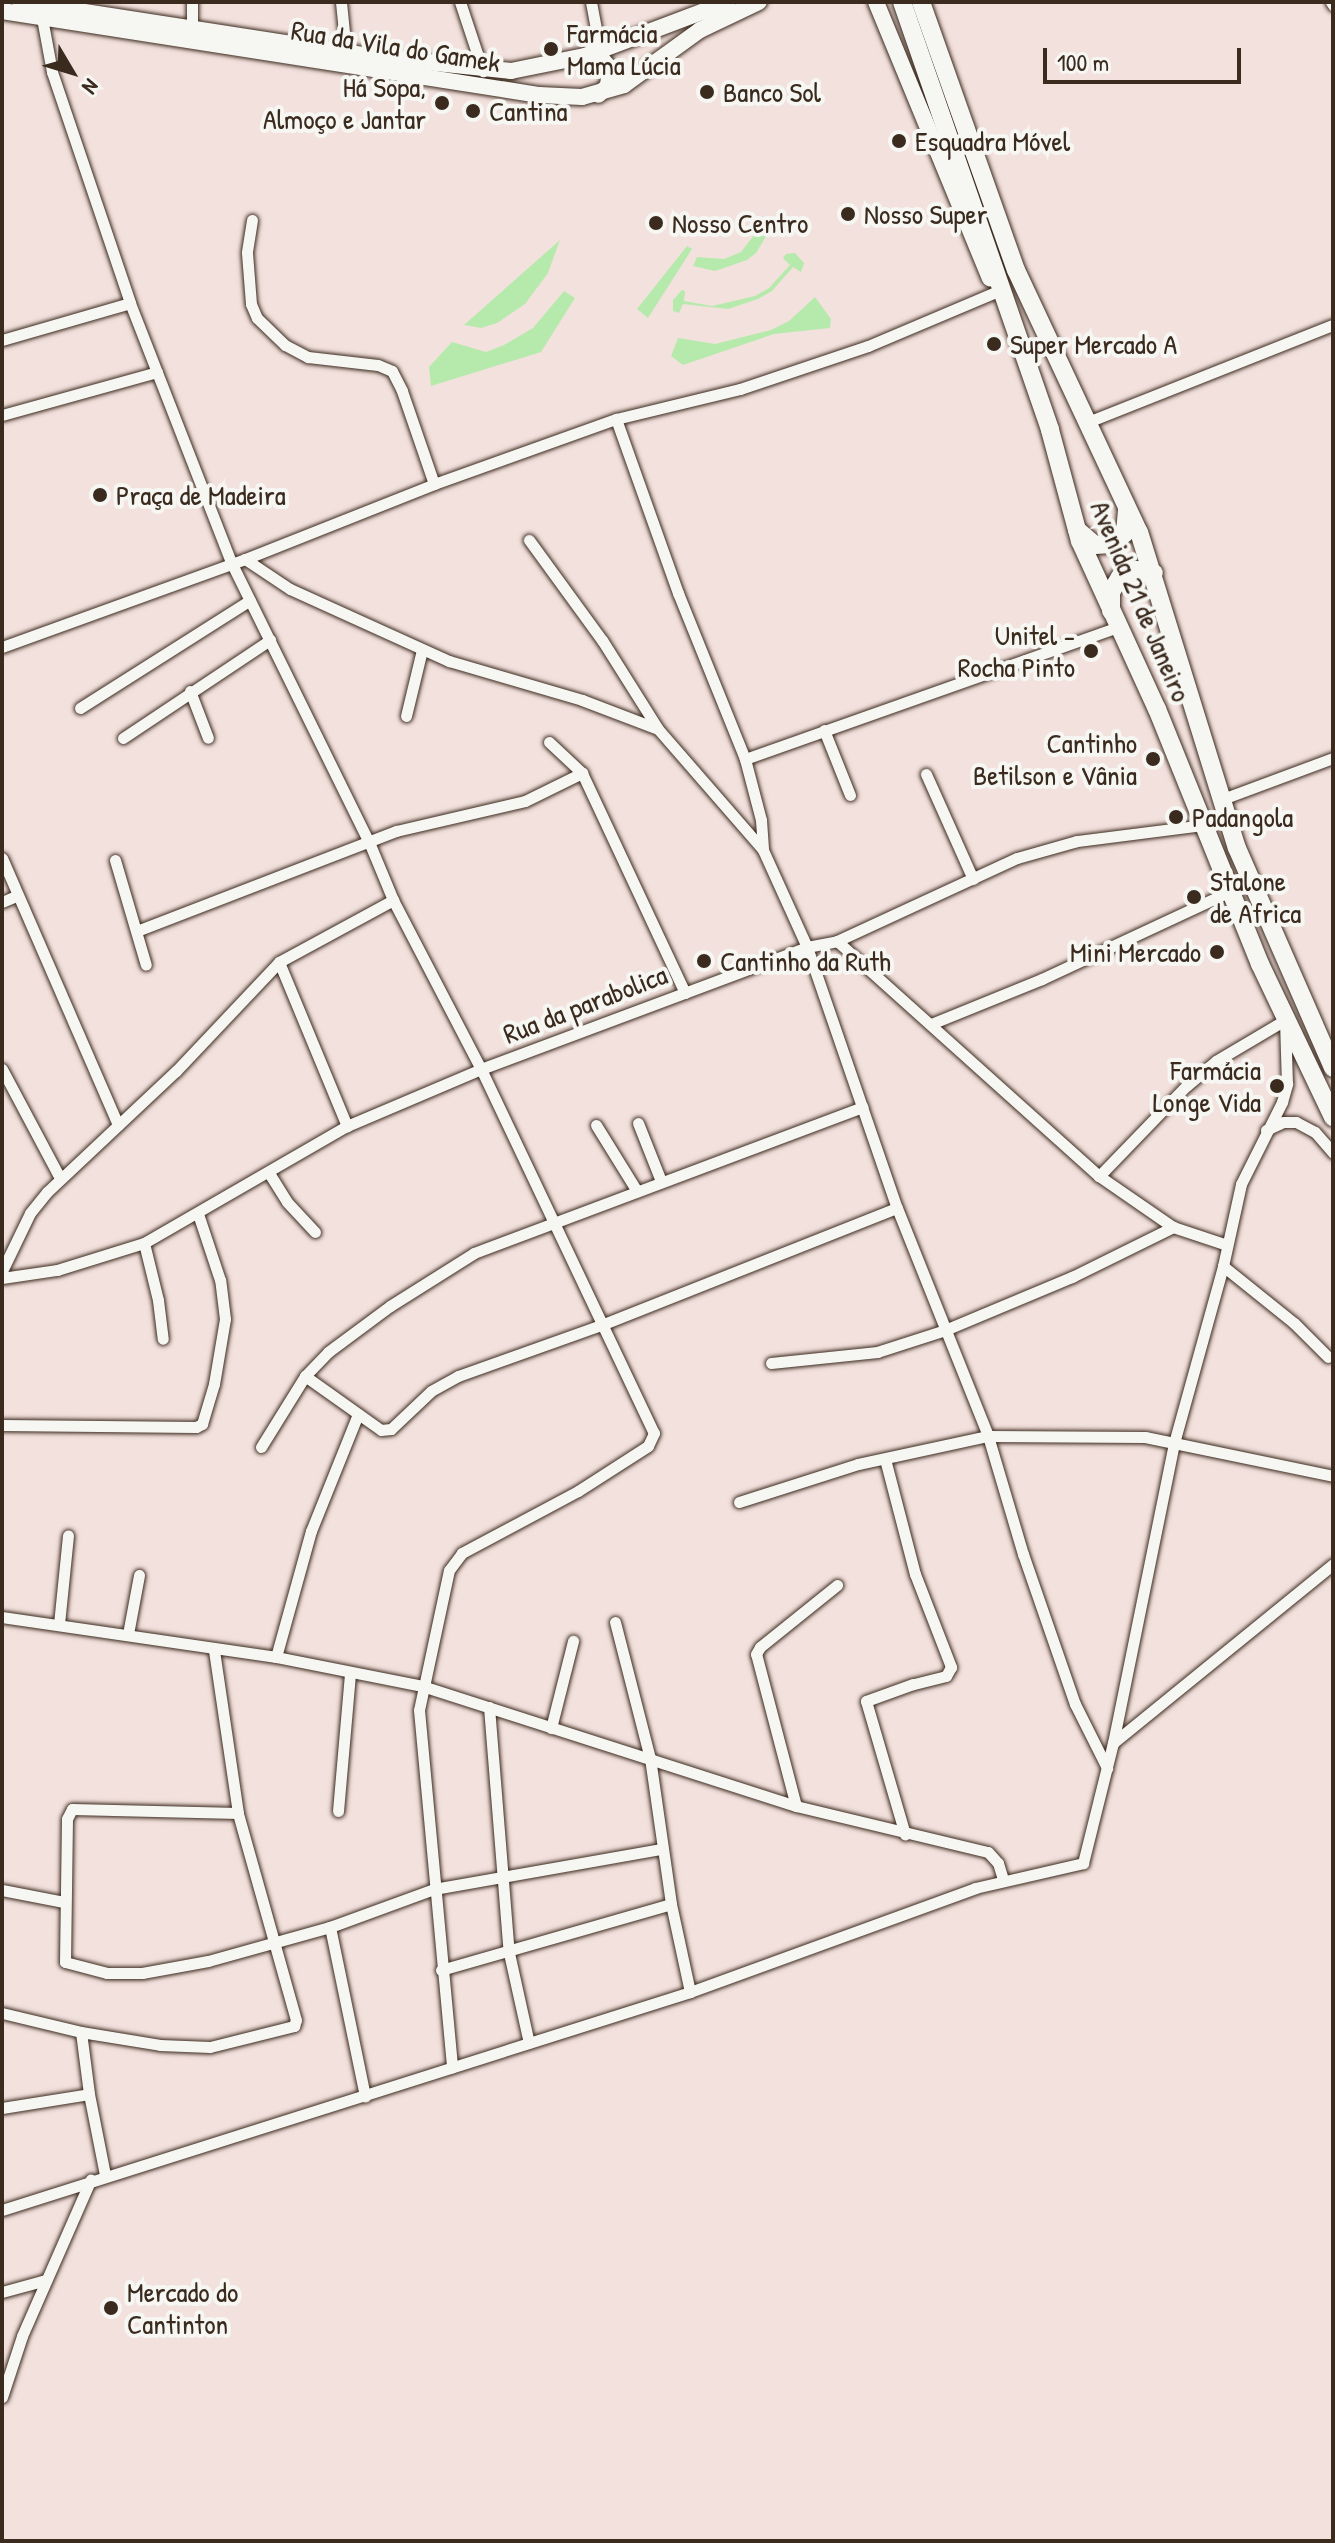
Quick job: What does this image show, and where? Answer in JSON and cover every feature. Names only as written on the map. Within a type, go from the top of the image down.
[{"type":"main road","name":"Rua da Vila do Gamek","points":[[20,2],[483,71],[539,68],[593,53],[728,2]]},
{"type":"main road","name":"Rua da Vila do Gamek","points":[[2,11],[539,95],[598,95],[624,85],[710,24],[759,2]]},
{"type":"main road","points":[[876,2],[891,31],[996,292],[1020,342]]},
{"type":"main road","name":"Avenida 21 de Janeiro","points":[[902,2],[1050,430],[1076,528],[1114,620],[1157,709],[1285,1020],[1333,1117]]},
{"type":"main road","name":"Avenida 21 de Janeiro","points":[[921,2],[1016,270],[1154,573],[1220,800],[1254,893],[1333,1068]]},
{"type":"main road","points":[[929,2],[939,59]]},
{"type":"main road","points":[[593,53],[610,69],[610,83],[598,95]]},
{"type":"main road","points":[[1076,528],[1095,545],[1112,544],[1128,525],[1126,507]]},
{"type":"main road","points":[[1114,620],[1111,592],[1120,577],[1136,570],[1154,573]]},
{"type":"street","points":[[192,2],[192,28]]},
{"type":"street","points":[[341,2],[346,52]]},
{"type":"street","points":[[460,2],[483,71]]},
{"type":"street","points":[[591,2],[593,53]]},
{"type":"street","points":[[42,18],[52,72],[130,303],[232,564],[369,842],[393,900],[481,1069],[654,1433],[653,1442],[578,1491],[462,1553],[449,1570],[440,1624],[422,1686],[421,1746],[452,2067]]},
{"type":"street","points":[[252,220],[247,253],[251,304],[257,318],[285,345],[308,357],[378,365],[392,371],[402,391],[434,484]]},
{"type":"street","points":[[2,647],[232,564],[434,484],[616,419],[740,389],[868,346],[996,292]]},
{"type":"street","points":[[2,340],[130,303]]},
{"type":"street","points":[[1085,423],[1333,325]]},
{"type":"street","points":[[2,415],[157,372]]},
{"type":"street","points":[[616,419],[678,593],[745,759],[761,820],[763,850]]},
{"type":"street","points":[[529,540],[602,640],[658,729],[763,850],[807,947],[897,1208],[988,1436],[1023,1554],[1075,1704],[1107,1768]]},
{"type":"street","points":[[245,559],[271,580],[422,650],[582,700],[658,729]]},
{"type":"street","points":[[80,708],[250,600]]},
{"type":"street","points":[[745,759],[1114,620]]},
{"type":"street","points":[[123,738],[270,640]]},
{"type":"street","points":[[406,716],[422,650]]},
{"type":"street","points":[[190,691],[208,738]]},
{"type":"street","points":[[824,730],[850,795]]},
{"type":"street","points":[[549,742],[582,773],[685,993]]},
{"type":"street","points":[[1220,800],[1333,758]]},
{"type":"street","points":[[137,931],[426,821],[525,801],[582,773]]},
{"type":"street","points":[[926,774],[973,879]]},
{"type":"street","name":"Rua da parabolica","points":[[2,1278],[57,1270],[144,1243],[347,1126],[481,1069],[807,947],[837,941],[1053,845],[1203,825]]},
{"type":"street","points":[[2,858],[118,1125]]},
{"type":"street","points":[[115,860],[146,965]]},
{"type":"street","points":[[931,1024],[1042,979],[1231,891]]},
{"type":"street","points":[[2,902],[16,896]]},
{"type":"street","points":[[2,1271],[30,1213],[60,1178],[176,1071],[279,962],[393,900]]},
{"type":"street","points":[[837,941],[1099,1176],[1173,1227],[1227,1245]]},
{"type":"street","points":[[279,962],[347,1126]]},
{"type":"street","points":[[2,2210],[91,2179],[365,2096],[690,1992],[1003,1879],[1083,1863],[1113,1743],[1174,1443],[1223,1266],[1241,1184],[1282,1102],[1287,1084],[1285,1020],[1216,1061],[1187,1085],[1099,1176]]},
{"type":"street","points":[[2,1069],[60,1178]]},
{"type":"street","points":[[261,1447],[305,1376],[353,1331],[485,1248],[661,1181],[711,1167],[862,1107]]},
{"type":"street","points":[[1266,1130],[1283,1122],[1296,1122],[1315,1132],[1333,1153]]},
{"type":"street","points":[[638,1123],[661,1181]]},
{"type":"street","points":[[596,1125],[637,1191]]},
{"type":"street","points":[[269,1173],[287,1202],[315,1232]]},
{"type":"street","points":[[305,1376],[381,1430],[391,1429],[431,1391],[458,1376],[601,1325],[897,1208]]},
{"type":"street","points":[[2,1425],[196,1427],[202,1424],[214,1384],[225,1319],[220,1280],[198,1214]]},
{"type":"street","points":[[771,1363],[877,1352],[945,1330],[1072,1277],[1173,1227]]},
{"type":"street","points":[[144,1243],[158,1300],[163,1339]]},
{"type":"street","points":[[1223,1266],[1294,1323],[1328,1357]]},
{"type":"street","points":[[276,1657],[311,1531],[358,1414]]},
{"type":"street","points":[[739,1502],[803,1479],[988,1436],[1086,1434],[1174,1443],[1333,1476]]},
{"type":"street","points":[[885,1459],[915,1574],[951,1667],[946,1676],[866,1701],[905,1834]]},
{"type":"street","points":[[59,1624],[68,1535]]},
{"type":"street","points":[[1113,1743],[1333,1564]]},
{"type":"street","points":[[128,1634],[139,1575]]},
{"type":"street","points":[[796,1806],[756,1654],[760,1647],[837,1585]]},
{"type":"street","points":[[2,1617],[276,1657],[422,1686],[796,1806],[988,1852],[998,1863],[1003,1879]]},
{"type":"street","points":[[615,1622],[650,1758],[671,1904],[690,1992]]},
{"type":"street","points":[[551,1728],[573,1641]]},
{"type":"street","points":[[2,2013],[81,2032],[160,2045],[210,2047],[291,2030],[296,2020],[272,1945],[238,1813],[214,1650]]},
{"type":"street","points":[[338,1811],[350,1673]]},
{"type":"street","points":[[489,1707],[509,1953],[529,2043]]},
{"type":"street","points":[[238,1813],[72,1809],[67,1819],[63,1959],[70,1965],[107,1973],[142,1973],[272,1945],[434,1889],[662,1849]]},
{"type":"street","points":[[2,1890],[64,1902]]},
{"type":"street","points":[[441,1970],[509,1953],[671,1904]]},
{"type":"street","points":[[330,1927],[365,2096]]},
{"type":"street","points":[[81,2032],[105,2175]]},
{"type":"street","points":[[2,2108],[89,2094]]},
{"type":"street","points":[[2,2397],[8,2363],[91,2179]]},
{"type":"street","points":[[2,2292],[46,2280]]},
{"type":"green space","points":[[758,230],[768,233],[756,253],[747,260],[715,271],[693,266],[697,257],[724,259],[741,252]]},
{"type":"green space","points":[[560,240],[548,273],[525,304],[497,323],[481,328],[464,325]]},
{"type":"green space","points":[[687,246],[692,249],[648,318],[637,309]]},
{"type":"green space","points":[[795,253],[804,263],[801,272],[793,267],[772,291],[758,299],[728,309],[683,304],[679,313],[673,311],[673,300],[682,290],[685,291],[684,301],[712,306],[755,296],[769,288],[790,265],[783,258],[786,254]]},
{"type":"green space","points":[[564,291],[575,298],[541,352],[431,386],[429,367],[452,342],[486,352],[504,345],[533,328]]},
{"type":"green space","points":[[815,297],[831,319],[830,328],[774,334],[683,365],[671,356],[678,338],[715,344],[771,330],[789,321]]},
{"type":"place","name":"Farmácia Mama Lúcia","points":[[551,49]]},
{"type":"place","name":"Banco Sol","points":[[707,92]]},
{"type":"place","name":"Há Sopa, Almoço e Jantar","points":[[442,103]]},
{"type":"place","name":"Cantina","points":[[473,111]]},
{"type":"place","name":"Esquadra Móvel","points":[[899,141]]},
{"type":"place","name":"Nosso Super","points":[[848,214]]},
{"type":"place","name":"Nosso Centro","points":[[656,223]]},
{"type":"place","name":"Super Mercado A","points":[[994,344]]},
{"type":"place","name":"Praça de Madeira","points":[[100,495]]},
{"type":"place","name":"Unitel - Rocha Pinto","points":[[1091,651]]},
{"type":"place","name":"Cantinho Betilson e Vânia","points":[[1153,759]]},
{"type":"place","name":"Padangola","points":[[1176,817]]},
{"type":"place","name":"Stalone de Africa","points":[[1194,897]]},
{"type":"place","name":"Mini Mercado","points":[[1217,952]]},
{"type":"place","name":"Cantinho da Ruth","points":[[704,961]]},
{"type":"place","name":"Farmácia Longe Vida","points":[[1277,1086]]},
{"type":"place","name":"Mercado do Cantinton","points":[[111,2308]]}]
